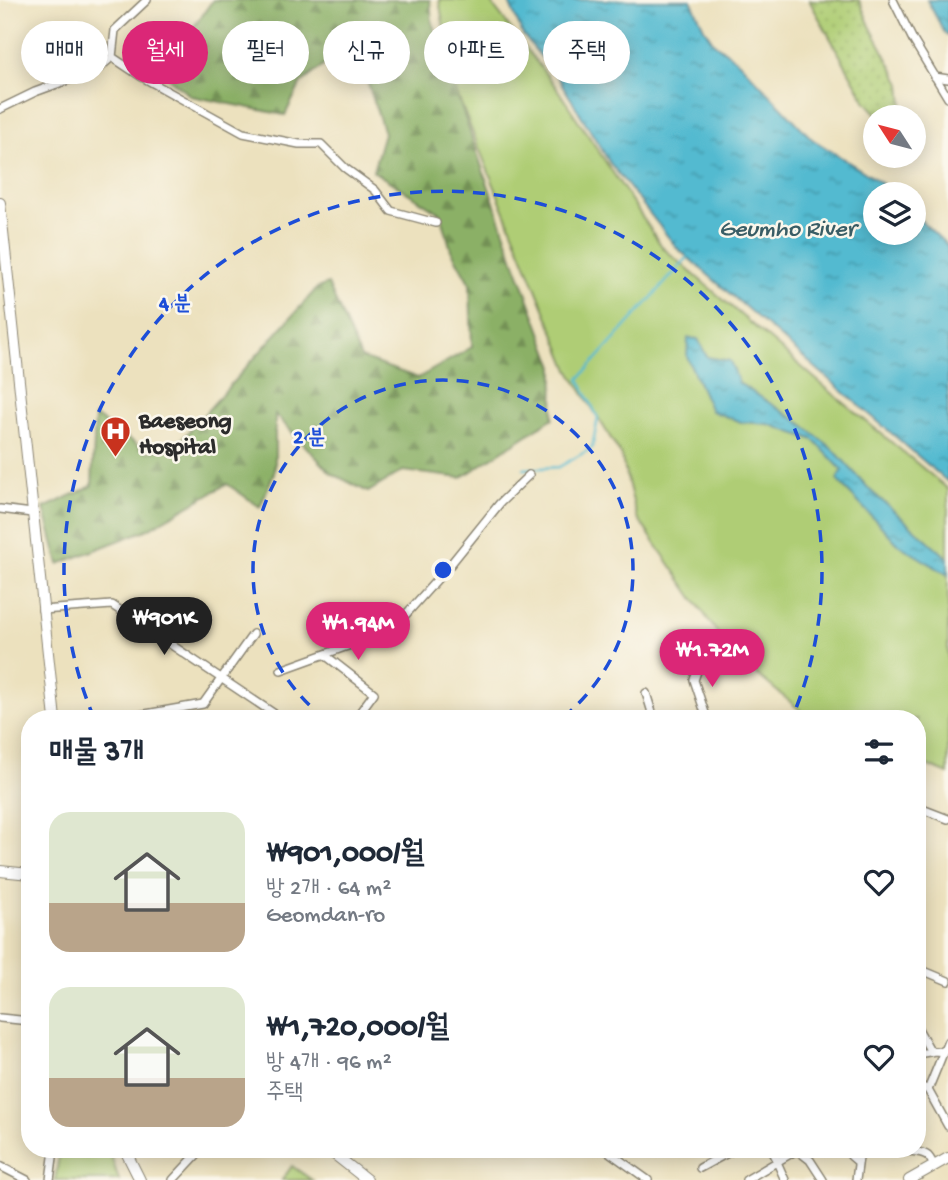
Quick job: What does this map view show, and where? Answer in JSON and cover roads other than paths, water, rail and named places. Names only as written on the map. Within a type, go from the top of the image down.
[{"type":"main road","points":[[0,203],[54,710]]},
{"type":"main road","points":[[0,871],[21,873]]},
{"type":"main road","points":[[129,1158],[140,1180]]},
{"type":"main road","points":[[339,1158],[367,1180]]},
{"type":"main road","points":[[909,1180],[948,1158]]},
{"type":"street","points":[[0,109],[35,92],[98,69],[112,57],[115,30],[147,0]]},
{"type":"street","points":[[893,0],[913,40],[948,98]]},
{"type":"street","points":[[112,57],[142,77],[243,133],[299,144],[321,144],[345,168],[375,190],[391,211],[436,223]]},
{"type":"street","points":[[935,77],[948,79]]},
{"type":"street","points":[[281,670],[393,630],[500,503],[529,475]]},
{"type":"street","points":[[0,509],[32,513]]},
{"type":"street","points":[[42,610],[112,606],[268,710]]},
{"type":"street","points":[[169,710],[203,704],[253,634]]},
{"type":"street","points":[[325,654],[374,693],[362,710]]},
{"type":"street","points":[[701,660],[694,680],[704,710]]},
{"type":"street","points":[[646,693],[651,710]]},
{"type":"street","points":[[926,810],[948,819]]},
{"type":"street","points":[[926,972],[948,981]]},
{"type":"street","points":[[0,1018],[21,1020]]},
{"type":"street","points":[[926,1043],[931,1052]]},
{"type":"street","points":[[926,1053],[946,1047]]},
{"type":"street","points":[[946,1047],[928,1090],[948,1126]]},
{"type":"street","points":[[926,1155],[935,1166]]},
{"type":"street","points":[[50,1180],[53,1158]]},
{"type":"street","points":[[173,1180],[194,1158]]},
{"type":"street","points":[[617,1158],[648,1180]]},
{"type":"street","points":[[700,1168],[718,1158]]},
{"type":"street","points":[[775,1158],[785,1180]]},
{"type":"street","points":[[746,1180],[784,1158]]},
{"type":"street","points":[[807,1158],[823,1180]]},
{"type":"street","points":[[853,1158],[858,1162]]},
{"type":"street","points":[[856,1180],[859,1158]]},
{"type":"street","points":[[0,1166],[27,1180]]},
{"type":"water","name":"Geumho River","points":[[508,0],[691,0],[714,43],[739,62],[812,139],[880,182],[863,182],[863,245],[926,245],[926,225],[948,246],[948,482],[677,248],[610,163],[562,84],[630,84],[630,21],[543,21],[543,59],[529,42],[529,21],[517,21]]},
{"type":"water","points":[[927,0],[948,0],[948,36],[946,35]]},
{"type":"water","points":[[688,338],[698,339],[707,357],[730,361],[739,383],[802,424],[833,449],[871,491],[948,558],[948,575],[899,545],[837,480],[842,470],[814,440],[768,424],[741,422],[711,411],[687,357]]},
{"type":"waterway","points":[[524,469],[559,467],[592,448],[598,418],[579,379],[689,256]]},
{"type":"place","name":"Baeseong Hospital","points":[[116,459]]}]
